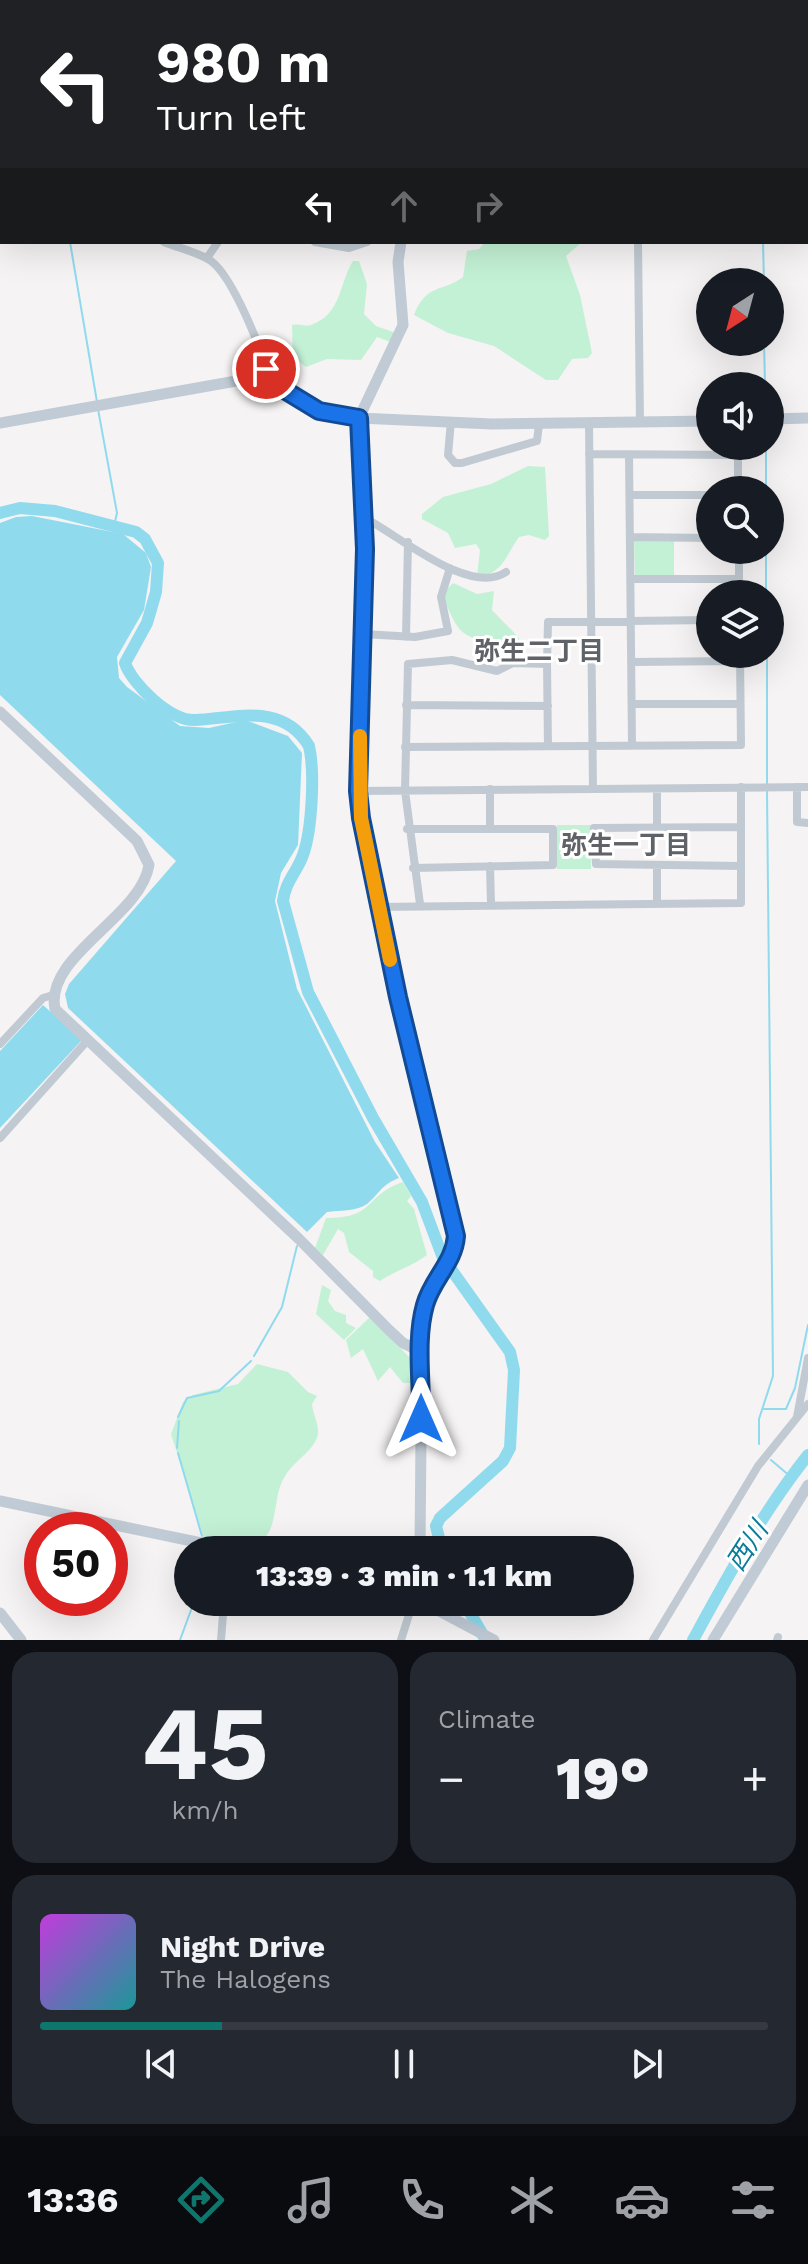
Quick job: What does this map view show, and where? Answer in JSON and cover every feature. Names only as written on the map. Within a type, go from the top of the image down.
[{"type":"main road","points":[[401,244],[398,262],[403,325],[359,418],[364,523],[358,791],[379,907],[456,1236],[451,1259],[426,1302],[420,1351],[420,1536]]},
{"type":"main road","points":[[0,423],[253,378],[268,380],[319,411],[359,418],[539,424],[696,421]]},
{"type":"main road","points":[[784,419],[808,418]]},
{"type":"main road","points":[[0,712],[137,841],[149,865],[139,890],[61,975],[53,995],[55,1009],[299,1239],[389,1330],[403,1343],[420,1351]]},
{"type":"main road","points":[[713,1640],[808,1485]]},
{"type":"main road","points":[[0,1501],[174,1540]]},
{"type":"main road","points":[[0,1613],[21,1640]]},
{"type":"main road","points":[[451,1616],[494,1640]]},
{"type":"street","points":[[169,244],[207,258],[224,274],[263,357],[268,380]]},
{"type":"street","points":[[207,258],[217,244]]},
{"type":"street","points":[[326,244],[349,248],[361,244]]},
{"type":"street","points":[[638,244],[640,423]]},
{"type":"street","points":[[451,421],[448,455],[455,463],[537,441],[539,424]]},
{"type":"street","points":[[589,423],[593,789]]},
{"type":"street","points":[[589,454],[738,455],[738,476]]},
{"type":"street","points":[[629,455],[632,745]]},
{"type":"street","points":[[630,495],[696,495]]},
{"type":"street","points":[[364,523],[370,521],[450,568],[477,580],[499,577],[506,572]]},
{"type":"street","points":[[630,537],[696,538]]},
{"type":"street","points":[[406,637],[408,542]]},
{"type":"street","points":[[631,579],[739,579],[739,564]]},
{"type":"street","points":[[363,634],[406,637],[448,631],[441,597],[450,568]]},
{"type":"street","points":[[548,746],[548,622],[696,620]]},
{"type":"street","points":[[420,904],[407,829],[405,791],[408,664],[452,660],[497,671],[513,663],[547,664]]},
{"type":"street","points":[[631,662],[696,660]]},
{"type":"street","points":[[405,747],[741,745],[740,668]]},
{"type":"street","points":[[632,704],[740,704]]},
{"type":"street","points":[[406,705],[548,706]]},
{"type":"street","points":[[379,907],[420,904],[741,903],[741,787]]},
{"type":"street","points":[[797,787],[797,822],[808,823]]},
{"type":"street","points":[[358,791],[808,787]]},
{"type":"street","points":[[490,789],[490,829]]},
{"type":"street","points":[[657,789],[657,827]]},
{"type":"street","points":[[741,827],[594,828],[596,864],[741,866]]},
{"type":"street","points":[[407,829],[553,829],[553,865],[413,868]]},
{"type":"street","points":[[657,865],[657,904]]},
{"type":"street","points":[[490,866],[491,904]]},
{"type":"street","points":[[0,1044],[43,998],[53,995]]},
{"type":"street","points":[[0,1138],[87,1041]]},
{"type":"street","points":[[797,1417],[808,1358]]},
{"type":"street","points":[[653,1640],[758,1466],[808,1404]]},
{"type":"street","points":[[221,1640],[223,1616]]},
{"type":"street","points":[[401,1640],[409,1616]]},
{"type":"green space","points":[[483,244],[580,244],[566,256],[580,295],[592,353],[588,358],[572,359],[558,380],[546,380],[494,346],[448,333],[414,315],[430,293],[463,277],[467,251],[479,249]]},
{"type":"green space","points":[[353,261],[359,261],[367,284],[364,314],[376,326],[396,333],[393,343],[377,337],[361,360],[327,359],[306,367],[293,357],[292,325],[311,325],[329,313]]},
{"type":"green space","points":[[528,466],[545,467],[549,536],[545,540],[529,535],[519,537],[498,568],[477,577],[480,550],[476,544],[455,548],[448,533],[422,519],[422,514],[443,497],[491,484]]},
{"type":"green space","points":[[674,540],[674,575],[635,575],[634,541]]},
{"type":"green space","points":[[453,583],[477,594],[494,591],[492,610],[519,638],[520,646],[511,651],[461,630],[442,594]]},
{"type":"green space","points":[[557,825],[591,825],[591,869],[557,869]]},
{"type":"green space","points":[[403,1182],[411,1196],[407,1201],[414,1209],[427,1255],[380,1281],[373,1277],[373,1271],[349,1252],[344,1233],[338,1229],[323,1255],[315,1248],[326,1218],[354,1214]]},
{"type":"green space","points":[[322,1285],[331,1290],[328,1301],[335,1311],[346,1315],[346,1323],[356,1328],[344,1340],[316,1314]]},
{"type":"green space","points":[[370,1317],[414,1362],[415,1383],[403,1383],[390,1367],[378,1381],[363,1349],[351,1358],[346,1340]]},
{"type":"green space","points":[[257,1364],[288,1372],[308,1392],[317,1396],[312,1404],[318,1436],[283,1481],[272,1525],[266,1536],[203,1536],[171,1434],[183,1402],[193,1395],[238,1384]]},
{"type":"water","points":[[32,516],[123,534],[146,553],[151,567],[144,610],[117,657],[119,678],[127,687],[180,726],[209,728],[245,720],[288,736],[302,753],[298,845],[281,873],[275,901],[297,989],[375,1142],[399,1178],[385,1186],[363,1207],[327,1212],[307,1232],[68,1008],[65,994],[69,984],[176,861],[0,695],[0,523],[16,517]]},
{"type":"water","points":[[43,1005],[82,1040],[0,1128],[0,1051]]},
{"type":"waterway","points":[[70,244],[97,402]]},
{"type":"waterway","points":[[763,244],[764,268]]},
{"type":"waterway","points":[[764,356],[765,372]]},
{"type":"waterway","points":[[98,409],[117,513],[114,526]]},
{"type":"waterway","points":[[766,460],[766,476]]},
{"type":"waterway","points":[[0,513],[20,508],[55,511],[136,532],[145,539],[158,563],[156,592],[147,623],[125,663],[135,681],[153,700],[185,719],[272,718],[298,732],[309,746],[312,785],[309,831],[303,855],[286,888],[283,901],[308,992],[373,1118],[422,1202],[443,1258],[510,1352],[514,1370],[510,1448],[503,1461],[440,1518],[436,1526],[438,1536]]},
{"type":"waterway","points":[[766,564],[766,580]]},
{"type":"waterway","points":[[767,668],[767,785]]},
{"type":"waterway","points":[[759,1444],[759,1419],[773,1376],[767,791]]},
{"type":"waterway","points":[[254,1356],[282,1307],[297,1246]]},
{"type":"waterway","points":[[763,1409],[786,1409],[795,1388],[808,1325]]},
{"type":"waterway","points":[[178,1417],[187,1398],[219,1391],[251,1361]]},
{"type":"waterway","points":[[177,1448],[179,1421]]},
{"type":"waterway","points":[[178,1453],[202,1536]]},
{"type":"waterway","name":"西川","points":[[693,1640],[761,1522],[808,1455]]},
{"type":"waterway","points":[[771,1460],[791,1477]]},
{"type":"waterway","points":[[180,1640],[189,1616]]},
{"type":"waterway","points":[[472,1616],[484,1637]]},
{"type":"slow traffic","points":[[360,736],[358,791],[361,818],[390,960]]},
{"type":"district","name":"弥生二丁目","points":[[539,651]]},
{"type":"district","name":"弥生一丁目","points":[[626,845]]},
{"type":"route","points":[[266,369],[268,380],[319,411],[359,418],[365,549],[358,791],[361,818],[398,997],[456,1236],[451,1259],[430,1291],[422,1319],[421,1419]]}]
